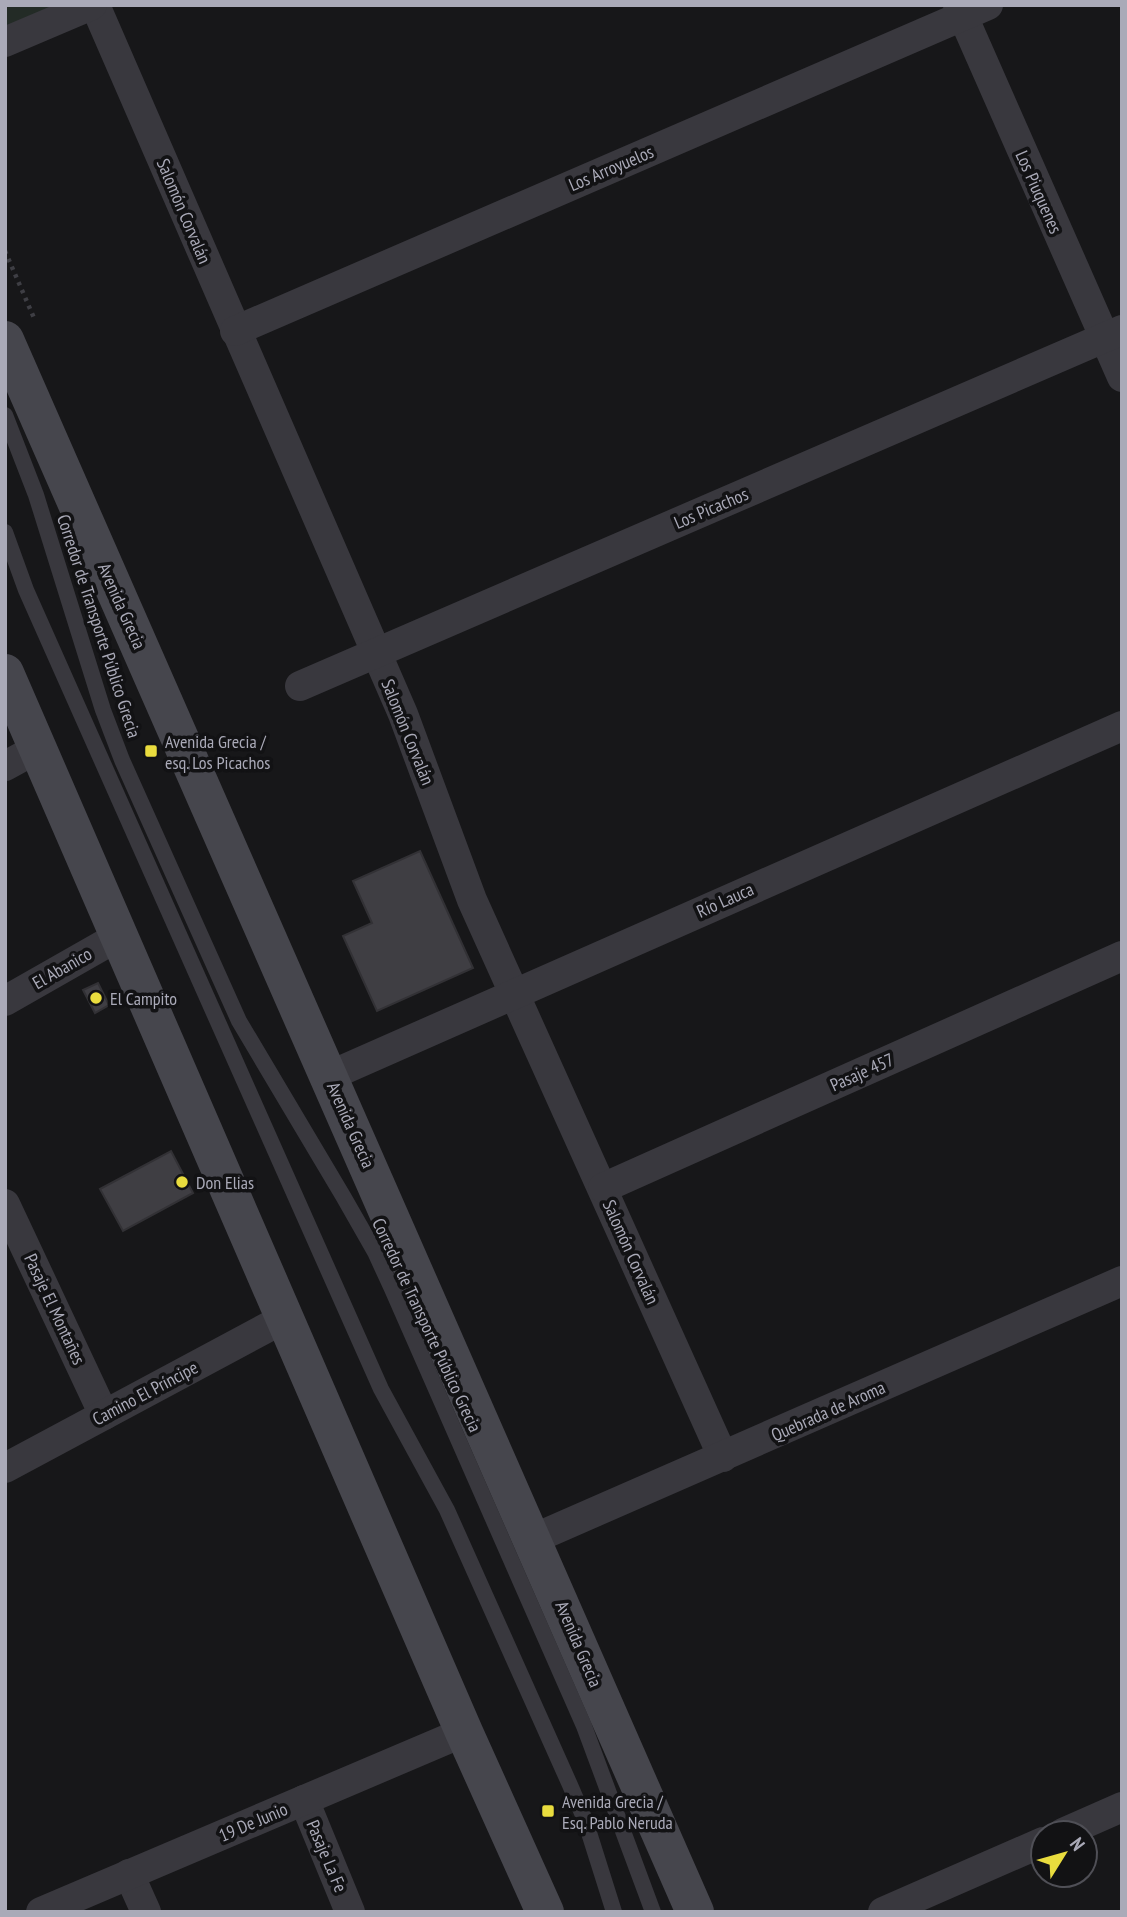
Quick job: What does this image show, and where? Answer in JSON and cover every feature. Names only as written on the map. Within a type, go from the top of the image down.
[{"type":"main road","name":"Avenida Grecia","points":[[5,340],[695,1912]]},
{"type":"main road","points":[[5,673],[22,757],[119,936],[464,1732],[545,1912]]},
{"type":"street","points":[[5,42],[93,5]]},
{"type":"street","name":"Salomón Corvalán","points":[[93,5],[403,715],[472,900],[723,1457]]},
{"type":"street","name":"Los Arroyuelos","points":[[235,331],[970,9]]},
{"type":"street","name":"Los Piuquenes","points":[[970,9],[1112,334],[1122,377]]},
{"type":"street","name":"Los Picachos","points":[[300,686],[1112,334]]},
{"type":"street","name":"Río Lauca","points":[[329,1076],[1122,726]]},
{"type":"street","name":"El Abanico","points":[[5,1000],[119,936]]},
{"type":"street","name":"Pasaje 457","points":[[603,1188],[1122,956]]},
{"type":"street","name":"Pasaje El Montañes","points":[[5,1204],[104,1415]]},
{"type":"street","name":"Quebrada de Aroma","points":[[533,1539],[1122,1281]]},
{"type":"street","name":"Camino El Príncipe","points":[[5,1468],[285,1318]]},
{"type":"street","name":"19 De Junio","points":[[41,1912],[464,1732]]},
{"type":"street","name":"Pasaje La Fe","points":[[304,1800],[350,1912]]},
{"type":"street","points":[[1095,1819],[1122,1807]]},
{"type":"street","points":[[883,1912],[1029,1848]]},
{"type":"street","points":[[129,1874],[146,1912]]},
{"type":"lane","name":"Corredor de Transporte Público Grecia","points":[[5,415],[40,506],[103,710],[122,760],[239,1021],[343,1196],[393,1289],[584,1726],[653,1912]]},
{"type":"lane","points":[[5,532],[26,590],[381,1389],[447,1510],[570,1784],[585,1820],[614,1912]]},
{"type":"shaded area","points":[[5,5],[80,5],[5,38]]},
{"type":"building","points":[[420,851],[473,968],[377,1011],[343,936],[372,923],[353,881]]},
{"type":"building","name":"El Campito","points":[[98,983],[109,1005],[95,1013],[83,990]]},
{"type":"building","points":[[171,1151],[193,1193],[123,1231],[100,1189]]},
{"type":"place","name":"Avenida Grecia / esq. Los Picachos","points":[[151,751]]},
{"type":"place","name":"El Campito","points":[[96,998]]},
{"type":"place","name":"Don Elias","points":[[182,1182]]},
{"type":"place","name":"Avenida Grecia / Esq. Pablo Neruda","points":[[548,1811]]}]
